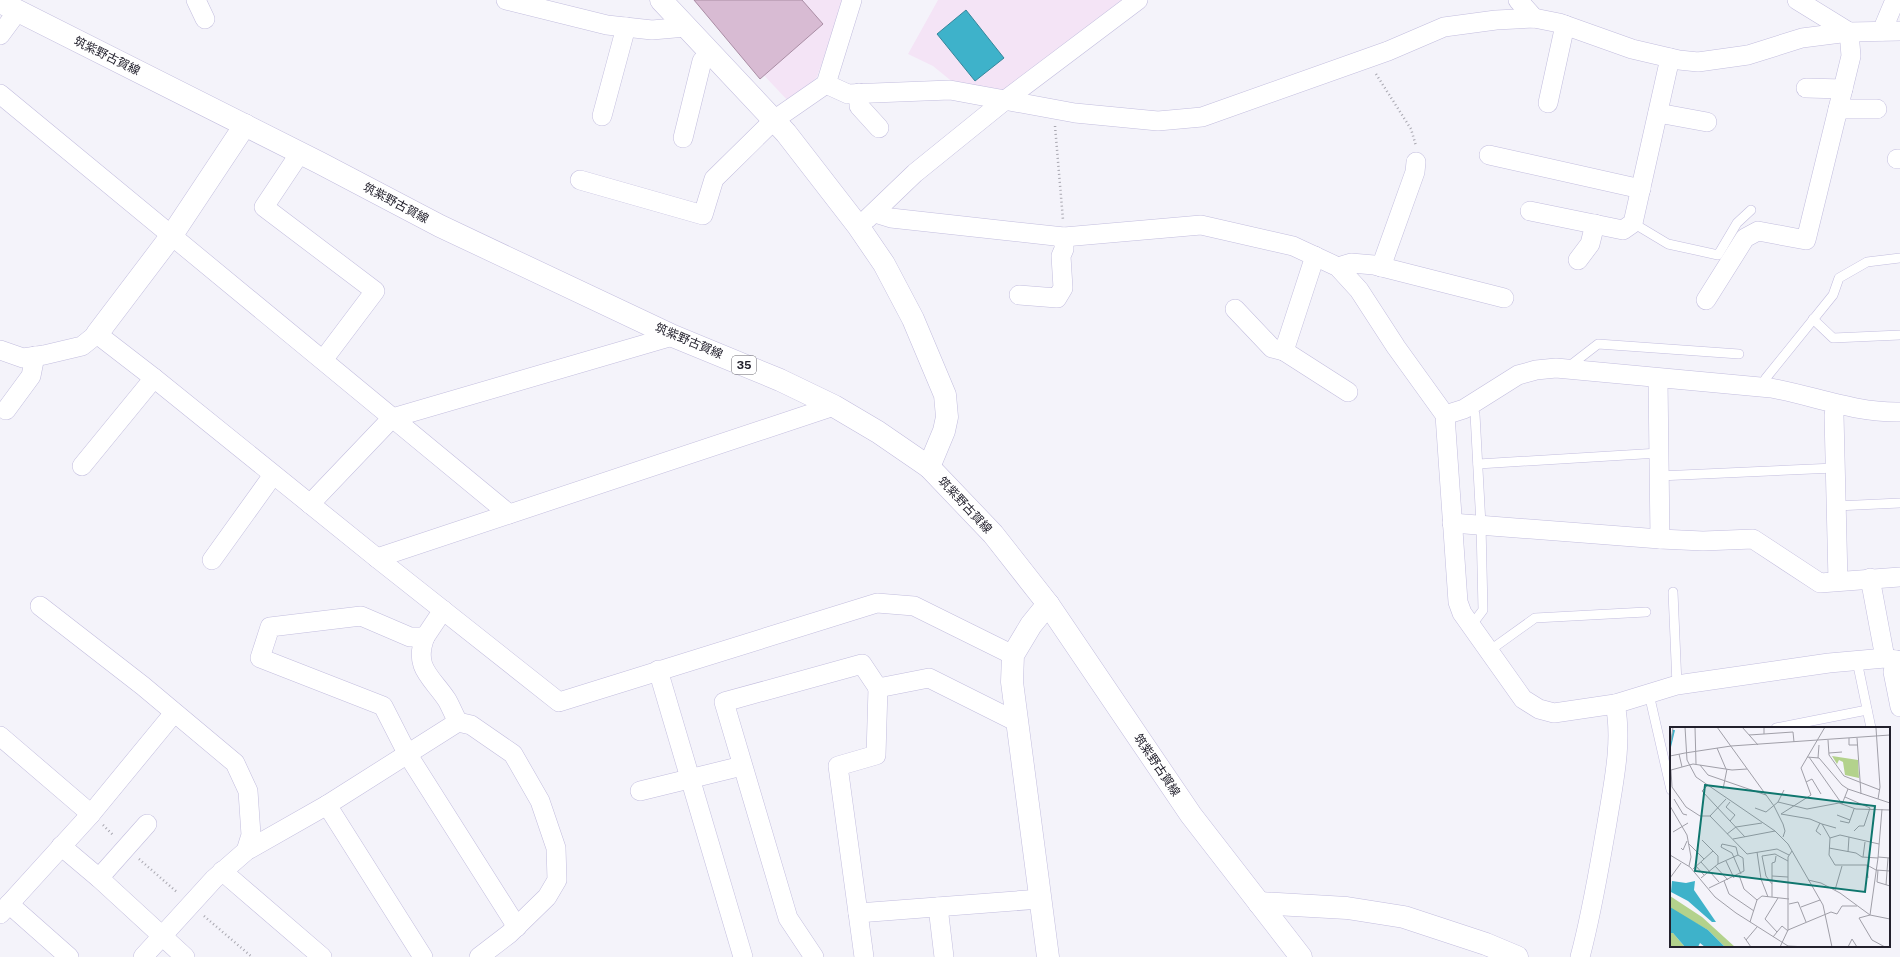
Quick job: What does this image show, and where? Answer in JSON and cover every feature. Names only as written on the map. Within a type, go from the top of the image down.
[{"type":"main road","points":[[661,0],[786,133],[858,226],[884,264],[909,312],[945,395],[947,417],[946,424],[929,467]]},
{"type":"main road","name":"筑紫野古賀線","points":[[9,7],[245,125],[440,226],[673,336],[780,380],[834,406],[878,432],[929,467],[992,534],[1048,604],[1192,815],[1301,957]]},
{"type":"main road","points":[[97,334],[172,235],[245,125]]},
{"type":"main road","points":[[1048,604],[1031,625],[1013,655],[1012,682],[1048,957]]},
{"type":"main road","points":[[1259,903],[1347,908],[1404,917],[1486,944],[1517,957]]},
{"type":"street","points":[[196,0],[205,19]]},
{"type":"street","points":[[506,0],[607,25],[652,30],[686,27]]},
{"type":"street","points":[[580,180],[703,215],[714,178],[774,120],[826,84],[852,0]]},
{"type":"street","points":[[858,226],[875,213],[915,173],[1004,101],[1138,0]]},
{"type":"street","points":[[1518,0],[1565,25],[1632,49],[1670,58],[1698,62],[1741,56],[1802,38],[1849,32],[1891,31],[1895,0]]},
{"type":"street","points":[[1797,0],[1849,32]]},
{"type":"street","points":[[0,35],[9,7]]},
{"type":"street","points":[[826,84],[848,94],[950,90],[1053,109],[1151,120],[1202,117],[1366,59],[1444,27],[1496,20],[1536,9]]},
{"type":"street","points":[[1548,103],[1565,25]]},
{"type":"street","points":[[602,116],[626,27]]},
{"type":"street","points":[[1706,300],[1744,238],[1758,231],[1806,240],[1851,56],[1849,32]]},
{"type":"street","points":[[683,138],[702,61],[710,53]]},
{"type":"street","points":[[1530,211],[1623,230],[1633,223],[1670,58]]},
{"type":"street","points":[[1806,88],[1843,89]]},
{"type":"street","points":[[859,93],[859,106],[879,128]]},
{"type":"street","points":[[0,94],[509,514]]},
{"type":"street","points":[[1838,109],[1877,108]]},
{"type":"street","points":[[1658,113],[1707,122]]},
{"type":"street","points":[[300,153],[264,207],[375,291],[323,360]]},
{"type":"street","points":[[1489,155],[1640,189]]},
{"type":"street","points":[[1381,267],[1414,172],[1416,162]]},
{"type":"street","points":[[875,213],[891,218],[1064,237],[1201,225],[1293,246],[1338,267],[1359,290],[1396,347],[1445,415],[1458,602],[1462,613],[1524,699],[1539,709],[1554,713],[1615,704],[1676,685],[1829,663],[1893,660]]},
{"type":"street","points":[[1578,260],[1590,244],[1595,224]]},
{"type":"street","points":[[1019,295],[1057,298],[1063,288],[1061,256],[1064,249],[1064,237]]},
{"type":"street","points":[[1284,351],[1315,256]]},
{"type":"street","points":[[1338,267],[1351,263],[1381,267],[1504,298]]},
{"type":"street","points":[[1235,309],[1272,348],[1284,351],[1348,392]]},
{"type":"street","points":[[0,350],[23,358],[82,346],[97,334],[559,702],[877,603],[914,606],[1013,655]]},
{"type":"street","points":[[310,504],[392,418],[673,336]]},
{"type":"street","points":[[6,410],[31,376],[35,356]]},
{"type":"street","points":[[1445,415],[1464,409],[1518,375],[1536,370],[1566,369],[1761,387],[1795,392],[1836,405],[1877,412],[1900,412]]},
{"type":"street","points":[[82,466],[154,378]]},
{"type":"street","points":[[1658,378],[1660,539]]},
{"type":"street","points":[[1836,405],[1834,415],[1838,581]]},
{"type":"street","points":[[377,558],[834,406]]},
{"type":"street","points":[[212,560],[274,475]]},
{"type":"street","points":[[1452,523],[1660,539],[1703,541],[1753,539],[1820,583],[1870,578],[1900,577]]},
{"type":"street","points":[[1870,578],[1893,660],[1893,672],[1900,707]]},
{"type":"street","points":[[40,606],[143,686],[235,763],[248,791],[251,836],[246,850]]},
{"type":"street","points":[[443,610],[424,637],[420,649],[423,669],[447,700],[458,722]]},
{"type":"street","points":[[424,637],[410,637],[361,616],[270,628],[260,658],[383,706],[408,755],[517,927]]},
{"type":"street","points":[[814,957],[788,918],[724,702],[862,664],[878,688],[876,755],[838,766],[864,957]]},
{"type":"street","points":[[658,670],[743,957]]},
{"type":"street","points":[[878,688],[929,678],[1011,719]]},
{"type":"street","points":[[1580,957],[1591,914],[1612,789],[1616,750],[1617,714],[1615,704]]},
{"type":"street","points":[[69,957],[4,909],[91,814],[174,713]]},
{"type":"street","points":[[143,957],[222,871],[246,850],[327,805],[458,722],[471,725],[513,754],[540,801],[556,848],[557,880],[547,896],[517,927],[500,951],[479,957]]},
{"type":"street","points":[[0,736],[91,814]]},
{"type":"street","points":[[640,791],[742,766]]},
{"type":"street","points":[[327,805],[423,957]]},
{"type":"street","points":[[99,878],[147,824]]},
{"type":"street","points":[[61,846],[99,878],[184,957]]},
{"type":"street","points":[[222,871],[322,957]]},
{"type":"street","points":[[858,913],[1040,899]]},
{"type":"street","points":[[938,907],[944,957]]},
{"type":"lane","points":[[1633,223],[1668,244],[1718,255],[1737,223],[1751,210]]},
{"type":"lane","points":[[1761,387],[1766,378],[1833,295],[1839,278],[1867,262],[1900,258]]},
{"type":"lane","points":[[1813,319],[1833,338],[1900,335]]},
{"type":"lane","points":[[1566,369],[1598,344],[1739,354]]},
{"type":"lane","points":[[1471,405],[1475,414],[1478,464],[1483,610],[1471,626]]},
{"type":"lane","points":[[1478,464],[1659,453]]},
{"type":"lane","points":[[1659,476],[1835,468]]},
{"type":"lane","points":[[1836,506],[1900,503]]},
{"type":"lane","points":[[1673,592],[1676,685]]},
{"type":"lane","points":[[1489,651],[1535,618],[1646,612]]},
{"type":"lane","points":[[1857,661],[1871,727]]},
{"type":"lane","points":[[1649,694],[1670,786]]},
{"type":"lane","points":[[1781,727],[1867,710]]},
{"type":"path","points":[[1366,59],[1411,129],[1417,147],[1416,162]]},
{"type":"path","points":[[1053,109],[1064,237]]},
{"type":"path","points":[[91,814],[126,847],[252,957]]},
{"type":"shaded area","points":[[693,0],[844,0],[817,77],[791,104]]},
{"type":"shaded area","points":[[938,0],[1126,0],[1001,94],[960,88],[933,66],[908,54]]},
{"type":"water","points":[[966,10],[1004,58],[975,81],[937,34]]},
{"type":"building","points":[[694,0],[802,0],[823,24],[760,79]]}]
